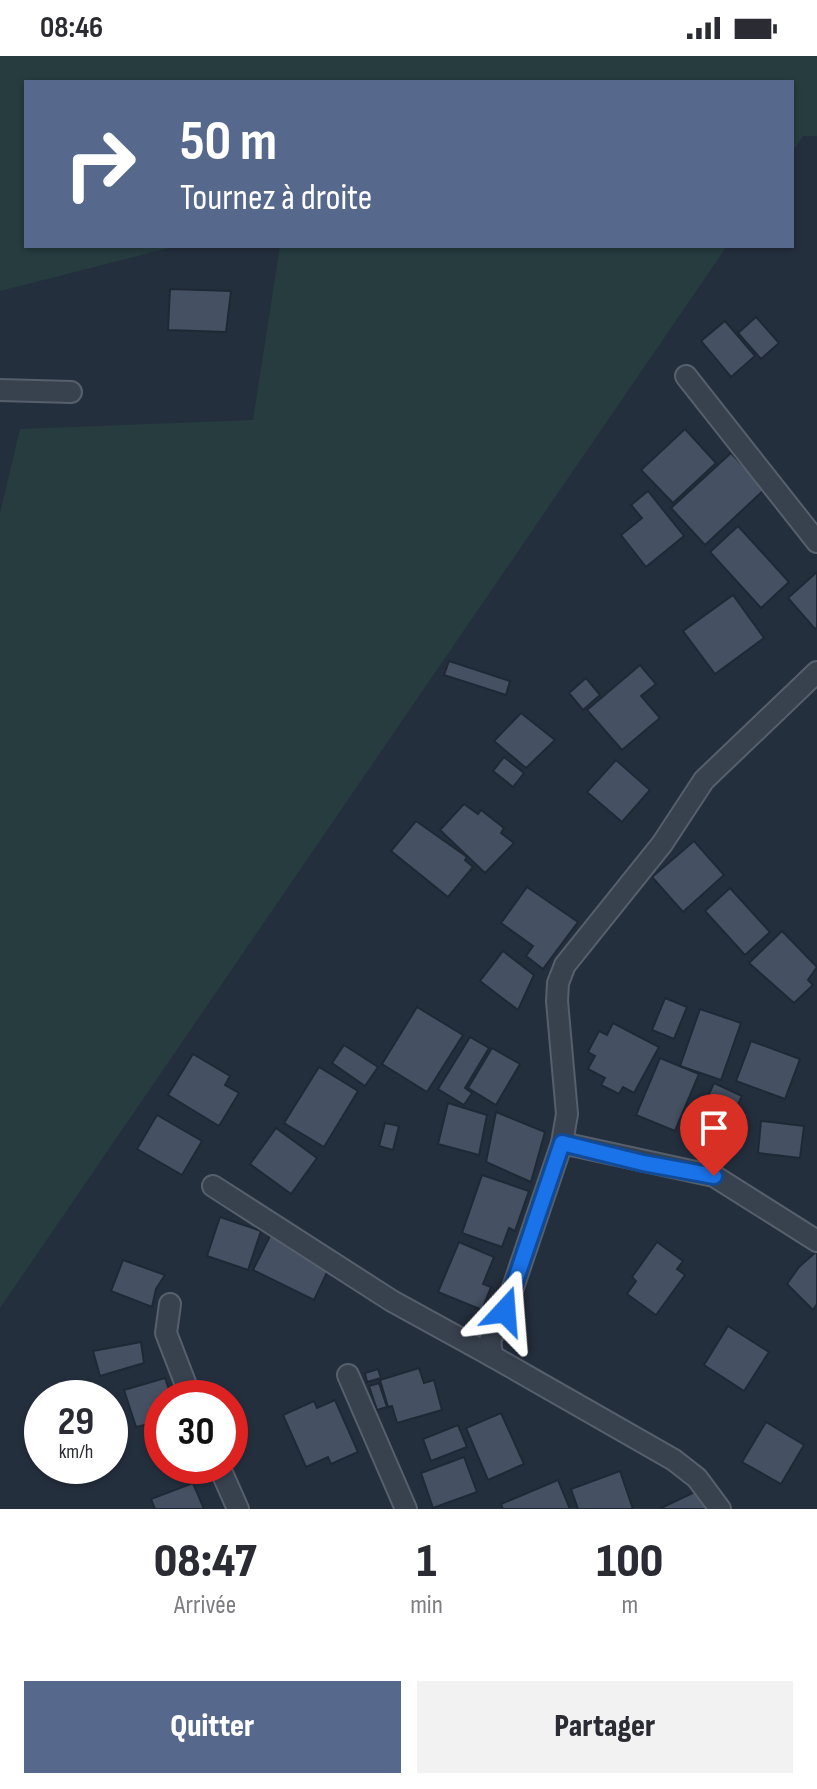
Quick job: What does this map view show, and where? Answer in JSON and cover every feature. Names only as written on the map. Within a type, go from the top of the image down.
[{"type":"street","points":[[686,376],[817,542]]},
{"type":"street","points":[[0,390],[71,392]]},
{"type":"street","points":[[492,1356],[490,1340],[505,1311],[562,1143],[567,1114],[557,1001],[558,983],[565,965],[662,844],[704,780],[817,672]]},
{"type":"street","points":[[562,1143],[714,1176],[817,1241]]},
{"type":"street","points":[[213,1186],[392,1301],[674,1460],[697,1478],[720,1509]]},
{"type":"street","points":[[170,1304],[166,1333],[184,1380]]},
{"type":"street","points":[[348,1375],[406,1509]]},
{"type":"street","points":[[227,1484],[238,1509]]},
{"type":"green space","points":[[0,56],[817,56],[817,136],[803,136],[794,149],[794,80],[24,80],[24,248],[169,248],[0,291]]},
{"type":"green space","points":[[280,248],[726,248],[0,1308],[0,513],[20,429],[253,420]]},
{"type":"building","points":[[170,289],[231,291],[226,332],[168,330]]},
{"type":"building","points":[[756,317],[779,343],[761,359],[738,333]]},
{"type":"building","points":[[725,321],[755,356],[731,377],[701,341]]},
{"type":"building","points":[[685,429],[716,463],[673,503],[641,470]]},
{"type":"building","points":[[731,453],[765,489],[705,545],[671,508]]},
{"type":"building","points":[[648,491],[684,536],[646,567],[621,535],[642,518],[631,505]]},
{"type":"building","points":[[738,526],[789,582],[761,608],[710,552]]},
{"type":"building","points":[[817,572],[817,627],[815,629],[788,598]]},
{"type":"building","points":[[733,595],[764,638],[715,674],[683,631]]},
{"type":"building","points":[[449,661],[510,681],[506,695],[444,675]]},
{"type":"building","points":[[640,665],[656,684],[641,696],[660,718],[622,750],[587,710]]},
{"type":"building","points":[[586,678],[600,695],[583,710],[569,693]]},
{"type":"building","points":[[521,713],[555,740],[526,768],[494,741]]},
{"type":"building","points":[[504,757],[524,773],[513,787],[493,771]]},
{"type":"building","points":[[616,760],[650,790],[622,822],[587,792]]},
{"type":"building","points":[[464,804],[478,814],[481,810],[504,828],[501,833],[514,843],[485,873],[440,830]]},
{"type":"building","points":[[416,821],[467,857],[465,860],[473,867],[448,897],[391,851]]},
{"type":"building","points":[[694,841],[724,875],[683,912],[652,877]]},
{"type":"building","points":[[527,887],[578,922],[543,969],[526,956],[533,946],[501,923]]},
{"type":"building","points":[[730,888],[770,932],[745,955],[705,911]]},
{"type":"building","points":[[782,931],[817,967],[808,980],[813,985],[794,1003],[749,963]]},
{"type":"building","points":[[503,951],[534,975],[518,1010],[480,981]]},
{"type":"building","points":[[665,998],[687,1007],[674,1039],[652,1030]]},
{"type":"building","points":[[417,1007],[463,1035],[427,1092],[382,1064]]},
{"type":"building","points":[[700,1009],[741,1023],[721,1080],[680,1066]]},
{"type":"building","points":[[613,1023],[659,1047],[634,1093],[623,1087],[619,1094],[601,1085],[605,1078],[588,1069],[595,1056],[588,1052],[599,1031],[607,1035]]},
{"type":"building","points":[[470,1037],[489,1048],[465,1088],[472,1093],[464,1105],[438,1089]]},
{"type":"building","points":[[751,1041],[800,1059],[785,1099],[736,1081]]},
{"type":"building","points":[[344,1045],[378,1067],[365,1086],[332,1063]]},
{"type":"building","points":[[492,1048],[520,1064],[496,1105],[468,1088]]},
{"type":"building","points":[[193,1054],[230,1076],[225,1085],[239,1093],[219,1126],[168,1095]]},
{"type":"building","points":[[660,1058],[699,1074],[675,1131],[636,1115]]},
{"type":"building","points":[[319,1067],[358,1091],[324,1147],[284,1123]]},
{"type":"building","points":[[714,1083],[742,1096],[721,1140],[694,1127]]},
{"type":"building","points":[[448,1103],[487,1115],[479,1155],[438,1144]]},
{"type":"building","points":[[496,1112],[545,1132],[531,1182],[486,1162]]},
{"type":"building","points":[[157,1115],[202,1141],[182,1175],[137,1149]]},
{"type":"building","points":[[761,1121],[804,1126],[800,1158],[758,1153]]},
{"type":"building","points":[[385,1123],[399,1126],[393,1150],[379,1146]]},
{"type":"building","points":[[276,1128],[317,1158],[291,1194],[250,1164]]},
{"type":"building","points":[[482,1175],[529,1191],[515,1231],[509,1228],[502,1247],[462,1233]]},
{"type":"building","points":[[220,1217],[261,1231],[248,1270],[207,1256]]},
{"type":"building","points":[[271,1234],[331,1264],[314,1300],[253,1270]]},
{"type":"building","points":[[459,1242],[494,1257],[483,1284],[491,1287],[482,1310],[438,1292]]},
{"type":"building","points":[[657,1242],[683,1261],[677,1269],[685,1275],[656,1315],[627,1294],[636,1281],[632,1277]]},
{"type":"building","points":[[817,1251],[817,1304],[813,1310],[787,1284],[799,1267]]},
{"type":"building","points":[[123,1260],[165,1275],[156,1289],[152,1307],[111,1291]]},
{"type":"building","points":[[728,1326],[769,1352],[744,1391],[704,1365]]},
{"type":"building","points":[[141,1342],[144,1363],[100,1376],[93,1351]]},
{"type":"building","points":[[419,1368],[424,1383],[434,1380],[442,1410],[397,1423],[392,1406],[388,1407],[380,1380]]},
{"type":"building","points":[[378,1369],[381,1378],[367,1382],[365,1373]]},
{"type":"building","points":[[379,1383],[387,1407],[377,1410],[369,1386]]},
{"type":"building","points":[[144,1384],[144,1425],[136,1427],[128,1402],[128,1389]]},
{"type":"building","points":[[335,1400],[358,1452],[331,1464],[328,1457],[306,1467],[283,1415],[314,1401],[317,1408]]},
{"type":"building","points":[[501,1413],[524,1464],[488,1480],[466,1428]]},
{"type":"building","points":[[766,1422],[804,1445],[781,1484],[742,1462]]},
{"type":"building","points":[[458,1425],[467,1447],[431,1461],[423,1439]]},
{"type":"building","points":[[464,1457],[477,1492],[433,1508],[421,1473]]},
{"type":"building","points":[[620,1471],[633,1509],[578,1509],[571,1489]]},
{"type":"building","points":[[558,1480],[570,1509],[503,1509],[501,1504]]},
{"type":"building","points":[[193,1484],[204,1509],[155,1509],[151,1499]]},
{"type":"building","points":[[701,1489],[710,1509],[661,1508]]},
{"type":"route","points":[[505,1311],[562,1143],[714,1176]]}]
